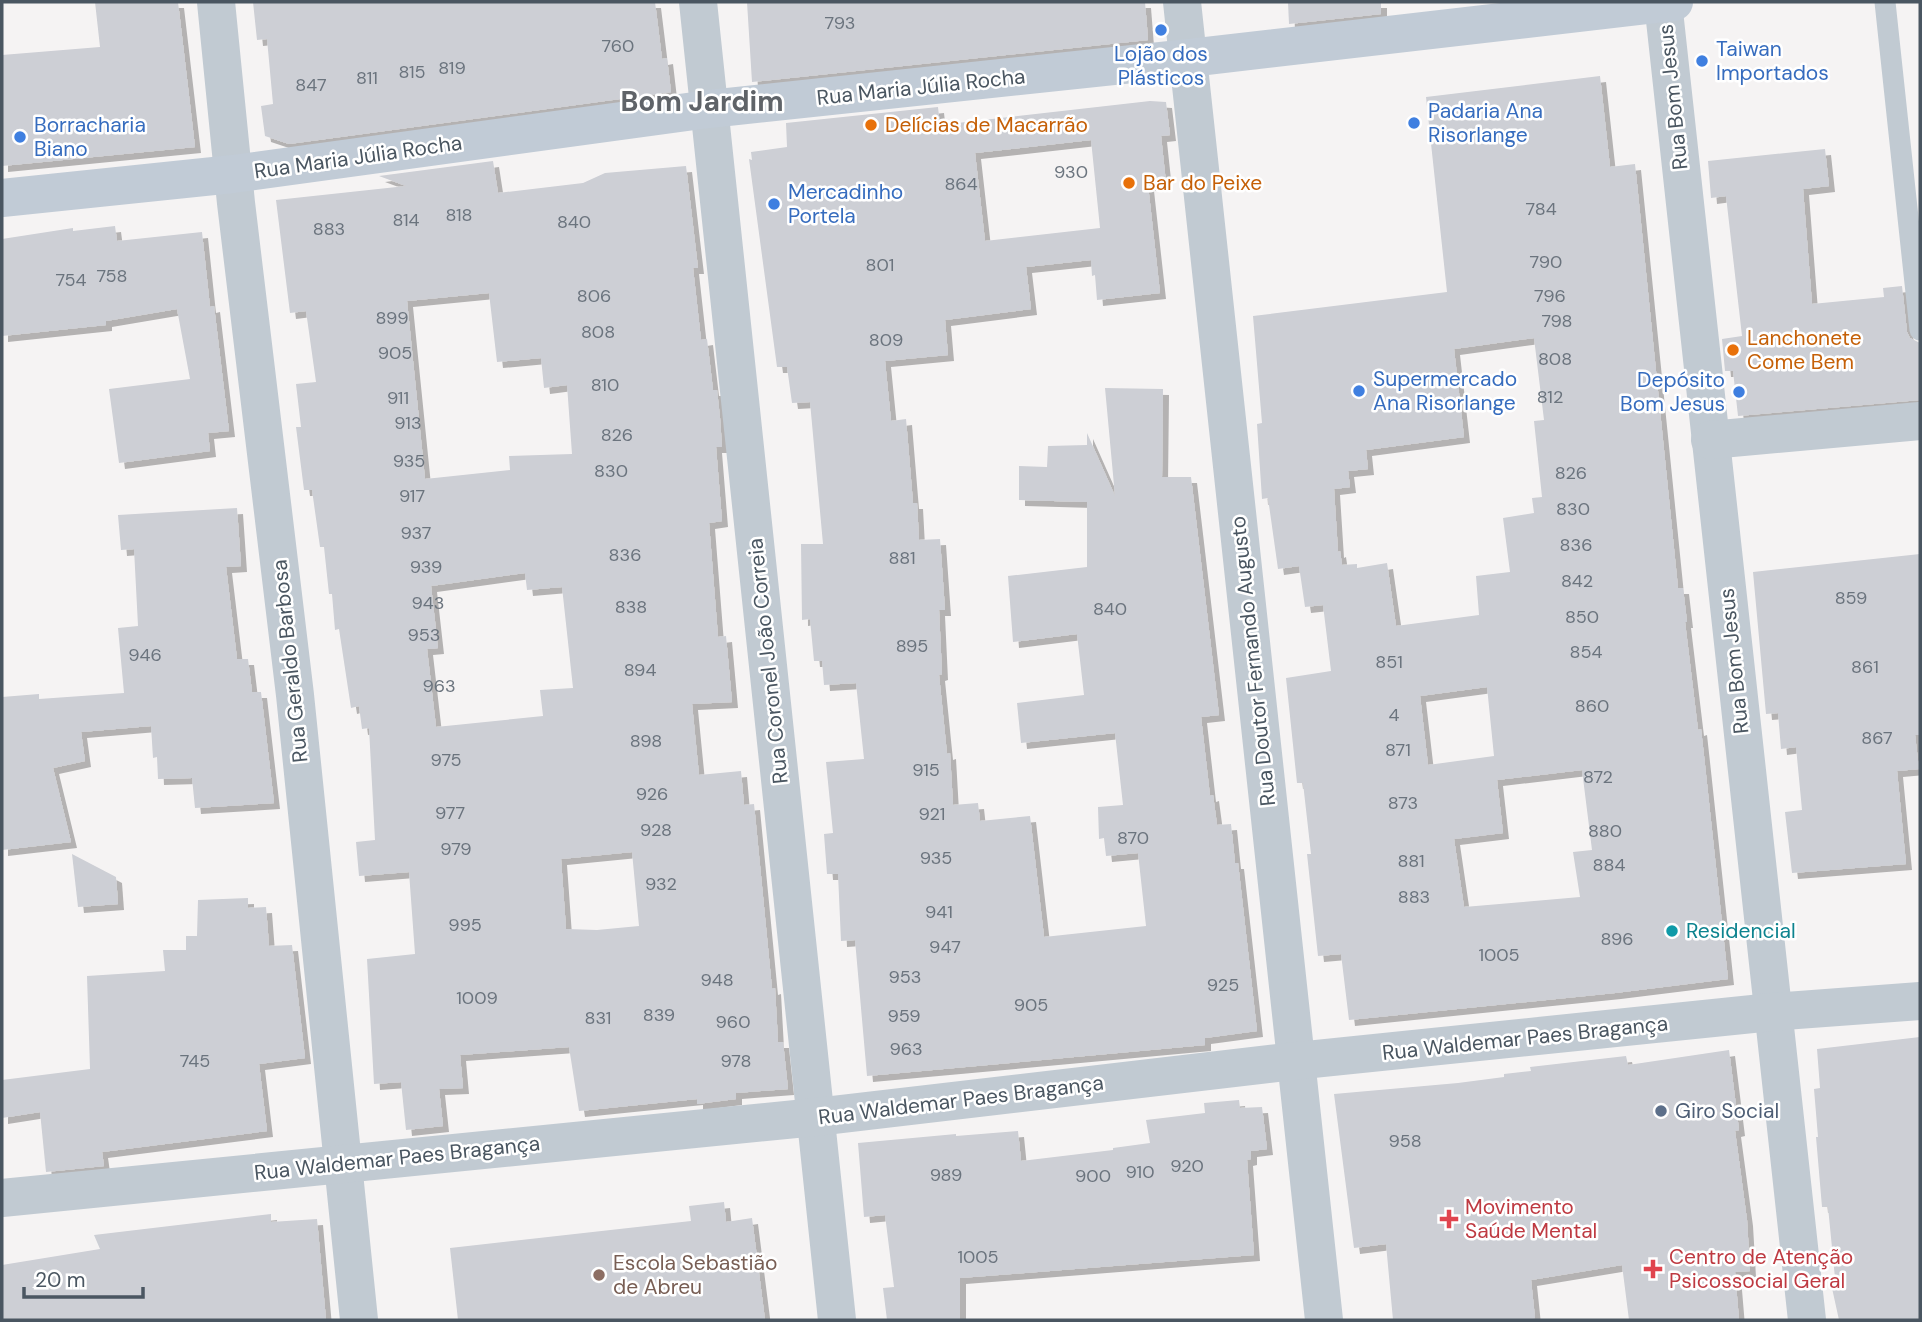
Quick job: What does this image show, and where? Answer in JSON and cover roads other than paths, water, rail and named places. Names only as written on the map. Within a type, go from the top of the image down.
[{"type":"street","name":"Rua Geraldo Barbosa","points":[[216,2],[233,174],[295,695],[359,1320]]},
{"type":"street","name":"Rua Coronel João Correia","points":[[698,2],[837,1320]]},
{"type":"street","name":"Rua Doutor Fernando Augusto","points":[[1182,2],[1324,1320]]},
{"type":"street","name":"Rua Maria Júlia Rocha","points":[[2,198],[233,174],[709,109],[1189,58],[1667,2]]},
{"type":"street","name":"Rua Bom Jesus","points":[[1667,2],[1710,440],[1807,1320]]},
{"type":"street","points":[[1710,440],[1920,421]]},
{"type":"street","name":"Rua Waldemar Paes Bragança","points":[[2,1198],[817,1117],[1295,1061],[1772,1012],[1920,1001]]},
{"type":"lane","points":[[1885,2],[1920,330]]},
{"type":"place","name":"Lojão dos Plásticos","points":[[1161,30]]},
{"type":"place","name":"Taiwan Importados","points":[[1702,61]]},
{"type":"place","name":"Padaria Ana Risorlange","points":[[1414,123]]},
{"type":"place","name":"Delícias de Macarrão","points":[[871,125]]},
{"type":"place","name":"Borracharia Biano","points":[[20,137]]},
{"type":"place","name":"Bar do Peixe","points":[[1129,183]]},
{"type":"place","name":"Mercadinho Portela","points":[[774,204]]},
{"type":"place","name":"Lanchonete Come Bem","points":[[1733,350]]},
{"type":"place","name":"Supermercado Ana Risorlange","points":[[1359,391]]},
{"type":"place","name":"Depósito Bom Jesus","points":[[1739,392]]},
{"type":"place","name":"Residencial","points":[[1672,931]]},
{"type":"place","name":"Giro Social","points":[[1661,1111]]},
{"type":"place","name":"Movimento Saúde Mental","points":[[1449,1219]]},
{"type":"place","name":"Centro de Atenção Psicossocial Geral","points":[[1653,1269]]},
{"type":"place","name":"Escola Sebastião de Abreu","points":[[599,1275]]},
{"type":"district","name":"Bom Jardim","points":[[702,101]]}]
